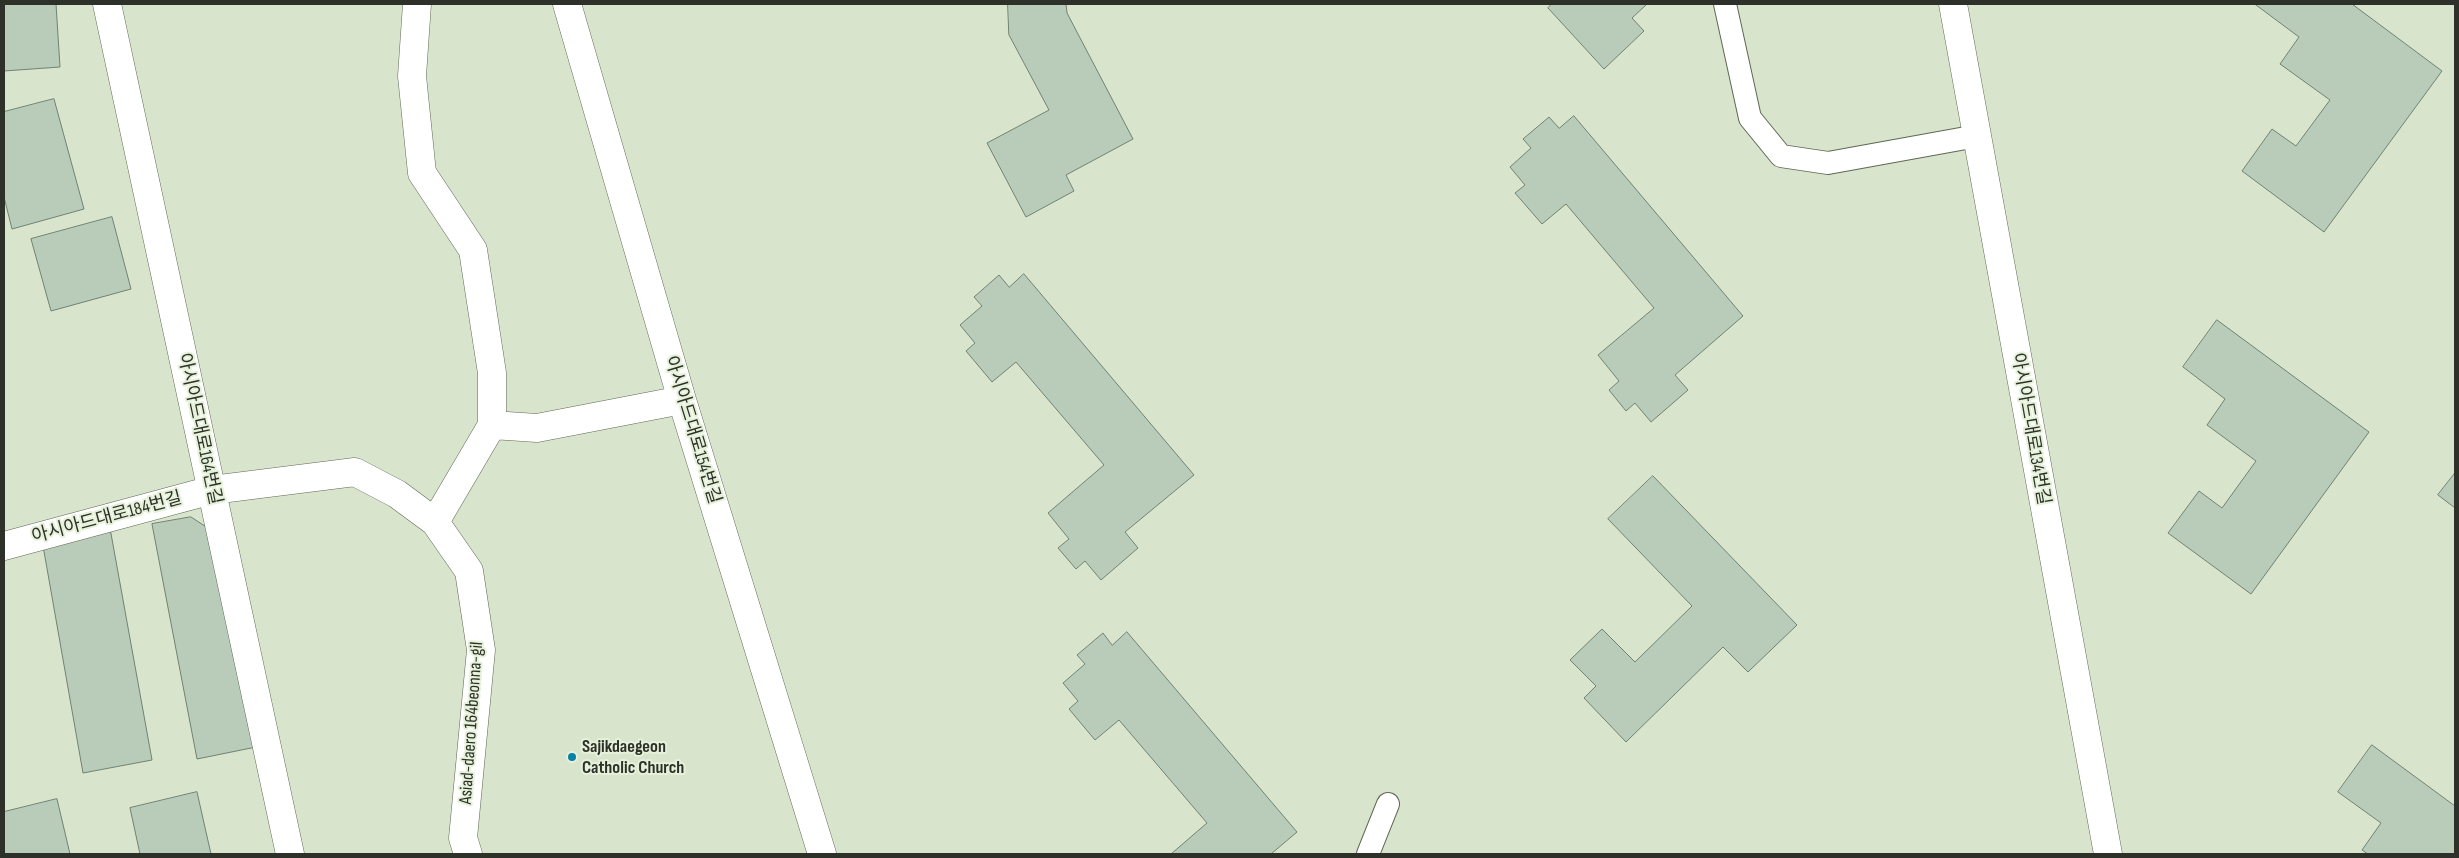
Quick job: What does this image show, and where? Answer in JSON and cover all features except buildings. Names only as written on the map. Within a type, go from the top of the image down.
[{"type":"street","name":"아시아드대로164번길","points":[[108,4],[290,854]]},
{"type":"street","points":[[417,4],[412,76],[422,173],[473,250],[492,373],[492,425],[435,522]]},
{"type":"street","name":"아시아드대로154번길","points":[[567,4],[682,400],[822,854]]},
{"type":"street","name":"아시아드대로134번길","points":[[1953,4],[2108,854]]},
{"type":"street","points":[[492,425],[537,428],[682,400]]},
{"type":"street","name":"아시아드대로184번길","points":[[4,546],[212,490],[355,472],[398,494],[435,522]]},
{"type":"street","name":"Asiad-daero 164beonna-gil","points":[[435,522],[469,571],[481,650],[463,838],[468,854]]},
{"type":"lane","points":[[1725,4],[1750,118],[1781,156],[1828,163],[1977,136]]},
{"type":"lane","points":[[1368,854],[1388,804]]},
{"type":"place","name":"Sajikdaegeon Catholic Church","points":[[572,757]]}]
